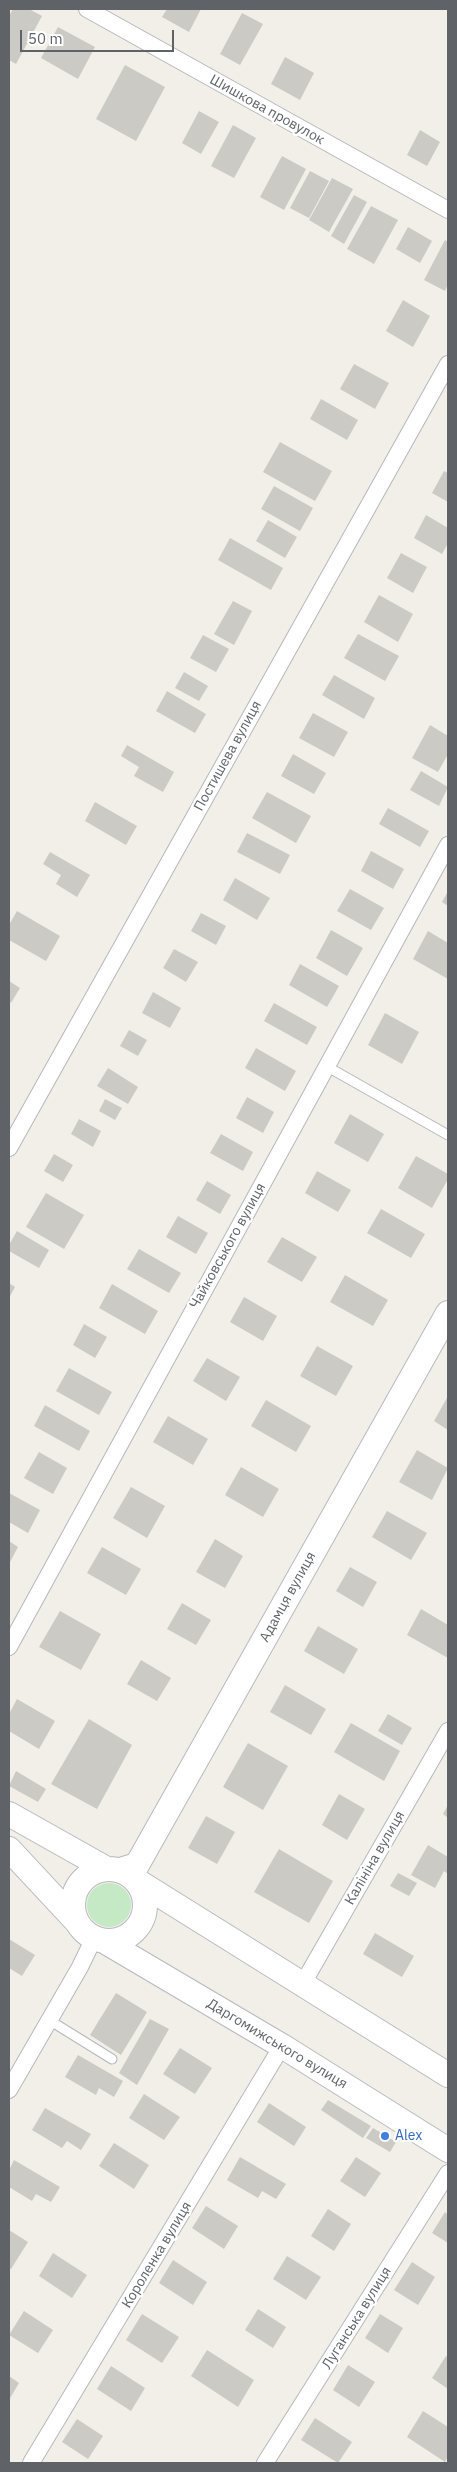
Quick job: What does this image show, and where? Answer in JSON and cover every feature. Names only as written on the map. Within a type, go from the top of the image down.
[{"type":"street","name":"Шишкова провулок","points":[[87,9],[448,210]]},
{"type":"street","name":"Постишева вулиця","points":[[9,1148],[448,364]]},
{"type":"street","name":"Чайковського вулиця","points":[[9,1648],[448,845]]},
{"type":"street","name":"Адамця вулиця","points":[[120,1872],[138,1865],[448,1313]]},
{"type":"street","name":"Калініна вулиця","points":[[302,1985],[448,1731]]},
{"type":"street","points":[[9,1814],[120,1872],[448,2075]]},
{"type":"street","points":[[9,1849],[84,1931],[99,1939],[126,1937],[141,1920],[145,1910],[144,1898],[120,1872],[94,1871],[84,1878],[77,1887],[73,1898],[73,1910],[76,1921]]},
{"type":"street","points":[[9,2090],[99,1939]]},
{"type":"street","name":"Даргомижського вулиця","points":[[99,1939],[282,2046],[448,2150]]},
{"type":"street","name":"Короленка вулиця","points":[[31,2463],[282,2046]]},
{"type":"street","name":"Луганська вулиця","points":[[265,2463],[448,2173]]},
{"type":"lane","points":[[326,1066],[448,1134]]},
{"type":"lane","points":[[49,2020],[112,2059]]},
{"type":"green space","points":[[113,1883],[125,1889],[130,1896],[130,1914],[125,1921],[118,1926],[105,1927],[93,1921],[88,1914],[87,1901],[93,1889],[100,1884]]},
{"type":"building","points":[[13,9],[29,9],[42,16],[16,64],[9,60],[9,16]]},
{"type":"building","points":[[167,9],[201,9],[189,32],[162,17]]},
{"type":"building","points":[[242,13],[263,24],[240,65],[220,54]]},
{"type":"building","points":[[58,27],[95,47],[78,79],[41,58]]},
{"type":"building","points":[[285,57],[314,73],[300,100],[271,84]]},
{"type":"building","points":[[125,65],[165,87],[136,141],[96,119]]},
{"type":"building","points":[[199,111],[219,122],[201,154],[182,143]]},
{"type":"building","points":[[233,125],[256,138],[234,178],[211,166]]},
{"type":"building","points":[[420,130],[440,142],[427,166],[407,155]]},
{"type":"building","points":[[282,156],[306,169],[284,210],[260,197]]},
{"type":"building","points":[[310,171],[329,181],[309,218],[290,208]]},
{"type":"building","points":[[332,178],[353,189],[329,232],[309,220]]},
{"type":"building","points":[[354,195],[367,202],[344,244],[331,236]]},
{"type":"building","points":[[371,206],[398,220],[374,264],[347,249]]},
{"type":"building","points":[[408,227],[432,241],[420,263],[396,249]]},
{"type":"building","points":[[445,240],[448,242],[448,284],[445,291],[424,280]]},
{"type":"building","points":[[403,300],[430,316],[413,347],[386,331]]},
{"type":"building","points":[[354,364],[389,383],[375,409],[340,389]]},
{"type":"building","points":[[321,399],[358,420],[347,440],[310,419]]},
{"type":"building","points":[[280,442],[332,471],[315,501],[263,472]]},
{"type":"building","points":[[444,471],[448,473],[448,502],[432,493]]},
{"type":"building","points":[[274,486],[313,508],[300,531],[261,509]]},
{"type":"building","points":[[426,515],[448,528],[448,543],[442,554],[414,538]]},
{"type":"building","points":[[268,520],[297,537],[285,558],[256,541]]},
{"type":"building","points":[[230,538],[283,568],[271,590],[218,560]]},
{"type":"building","points":[[401,553],[427,567],[413,593],[387,578]]},
{"type":"building","points":[[379,595],[413,614],[398,642],[364,622]]},
{"type":"building","points":[[233,601],[252,611],[234,645],[214,634]]},
{"type":"building","points":[[358,634],[399,656],[385,681],[344,658]]},
{"type":"building","points":[[203,635],[229,649],[216,672],[190,658]]},
{"type":"building","points":[[184,672],[208,686],[199,701],[175,688]]},
{"type":"building","points":[[334,675],[375,698],[364,719],[322,695]]},
{"type":"building","points":[[167,691],[206,714],[195,733],[156,711]]},
{"type":"building","points":[[313,713],[348,732],[334,757],[299,738]]},
{"type":"building","points":[[430,725],[448,736],[448,754],[438,772],[412,758]]},
{"type":"building","points":[[127,745],[174,772],[163,792],[134,776],[139,767],[121,756]]},
{"type":"building","points":[[293,754],[326,773],[314,794],[281,776]]},
{"type":"building","points":[[421,771],[448,787],[439,806],[410,790]]},
{"type":"building","points":[[267,792],[311,816],[296,843],[252,818]]},
{"type":"building","points":[[95,802],[137,826],[126,845],[85,821]]},
{"type":"building","points":[[388,808],[429,831],[420,847],[379,824]]},
{"type":"building","points":[[247,833],[290,855],[280,874],[237,852]]},
{"type":"building","points":[[371,851],[404,869],[393,889],[361,871]]},
{"type":"building","points":[[50,852],[90,875],[77,897],[56,884],[61,875],[43,864]]},
{"type":"building","points":[[235,878],[270,898],[257,920],[223,900]]},
{"type":"building","points":[[350,889],[384,908],[371,930],[337,911]]},
{"type":"building","points":[[448,891],[448,906],[442,902]]},
{"type":"building","points":[[17,911],[60,936],[46,961],[9,940],[9,925]]},
{"type":"building","points":[[201,913],[226,926],[216,945],[191,931]]},
{"type":"building","points":[[331,930],[363,948],[347,976],[316,958]]},
{"type":"building","points":[[428,931],[448,943],[448,979],[413,959]]},
{"type":"building","points":[[174,949],[198,962],[186,982],[163,968]]},
{"type":"building","points":[[300,964],[339,986],[327,1007],[289,985]]},
{"type":"building","points":[[9,981],[20,988],[11,1003],[9,1001]]},
{"type":"building","points":[[153,992],[181,1008],[170,1028],[142,1013]]},
{"type":"building","points":[[274,1003],[317,1027],[307,1045],[264,1021]]},
{"type":"building","points":[[385,1013],[419,1032],[402,1064],[368,1045]]},
{"type":"building","points":[[129,1030],[147,1040],[138,1056],[120,1046]]},
{"type":"building","points":[[256,1048],[296,1071],[285,1091],[245,1068]]},
{"type":"building","points":[[108,1068],[138,1087],[128,1104],[97,1086]]},
{"type":"building","points":[[247,1097],[274,1112],[263,1133],[236,1118]]},
{"type":"building","points":[[105,1099],[122,1108],[115,1120],[99,1111]]},
{"type":"building","points":[[350,1114],[384,1134],[368,1162],[334,1143]]},
{"type":"building","points":[[79,1119],[101,1131],[93,1147],[71,1134]]},
{"type":"building","points":[[221,1134],[253,1152],[243,1171],[210,1153]]},
{"type":"building","points":[[54,1154],[73,1165],[63,1182],[44,1171]]},
{"type":"building","points":[[416,1156],[448,1174],[448,1179],[432,1208],[398,1188]]},
{"type":"building","points":[[317,1171],[351,1190],[338,1212],[305,1193]]},
{"type":"building","points":[[207,1181],[231,1195],[220,1214],[196,1200]]},
{"type":"building","points":[[46,1193],[84,1215],[64,1249],[26,1227]]},
{"type":"building","points":[[381,1209],[425,1234],[411,1258],[367,1233]]},
{"type":"building","points":[[178,1216],[208,1233],[196,1254],[166,1237]]},
{"type":"building","points":[[17,1231],[49,1250],[39,1268],[9,1251],[9,1245]]},
{"type":"building","points":[[282,1237],[317,1257],[302,1282],[267,1262]]},
{"type":"building","points":[[139,1249],[181,1273],[169,1293],[127,1269]]},
{"type":"building","points":[[345,1275],[388,1300],[373,1326],[330,1302]]},
{"type":"building","points":[[9,1283],[15,1287],[9,1298]]},
{"type":"building","points":[[112,1284],[158,1311],[145,1334],[99,1308]]},
{"type":"building","points":[[244,1297],[277,1316],[263,1341],[230,1322]]},
{"type":"building","points":[[84,1324],[107,1337],[95,1358],[73,1345]]},
{"type":"building","points":[[317,1346],[353,1366],[336,1396],[300,1376]]},
{"type":"building","points":[[207,1358],[240,1377],[226,1401],[193,1381]]},
{"type":"building","points":[[69,1368],[112,1392],[99,1415],[56,1391]]},
{"type":"building","points":[[448,1396],[448,1430],[434,1421]]},
{"type":"building","points":[[266,1400],[311,1426],[296,1452],[251,1426]]},
{"type":"building","points":[[45,1405],[90,1431],[79,1451],[34,1426]]},
{"type":"building","points":[[168,1416],[208,1439],[193,1465],[153,1442]]},
{"type":"building","points":[[417,1450],[448,1468],[432,1500],[399,1482]]},
{"type":"building","points":[[39,1452],[67,1468],[53,1494],[24,1478]]},
{"type":"building","points":[[241,1467],[279,1489],[263,1517],[225,1495]]},
{"type":"building","points":[[131,1487],[165,1506],[147,1538],[113,1518]]},
{"type":"building","points":[[9,1493],[40,1510],[28,1533],[9,1522]]},
{"type":"building","points":[[387,1511],[427,1533],[411,1560],[372,1537]]},
{"type":"building","points":[[215,1539],[243,1556],[225,1588],[196,1572]]},
{"type":"building","points":[[9,1541],[18,1547],[9,1564]]},
{"type":"building","points":[[102,1547],[141,1569],[126,1595],[87,1573]]},
{"type":"building","points":[[350,1567],[377,1582],[363,1607],[336,1591]]},
{"type":"building","points":[[182,1603],[211,1620],[196,1645],[167,1629]]},
{"type":"building","points":[[421,1609],[448,1625],[448,1658],[407,1635]]},
{"type":"building","points":[[60,1611],[101,1634],[81,1670],[39,1647]]},
{"type":"building","points":[[318,1626],[358,1649],[344,1674],[304,1651]]},
{"type":"building","points":[[141,1660],[171,1678],[157,1701],[127,1684]]},
{"type":"building","points":[[285,1685],[326,1709],[311,1735],[270,1712]]},
{"type":"building","points":[[17,1699],[55,1721],[39,1749],[9,1731],[9,1714]]},
{"type":"building","points":[[388,1714],[412,1728],[402,1745],[378,1731]]},
{"type":"building","points":[[89,1719],[132,1745],[97,1809],[51,1784]]},
{"type":"building","points":[[351,1723],[400,1751],[384,1781],[334,1752]]},
{"type":"building","points":[[248,1743],[288,1766],[263,1810],[223,1787]]},
{"type":"building","points":[[16,1771],[46,1789],[38,1802],[9,1786]]},
{"type":"building","points":[[339,1794],[365,1809],[347,1840],[322,1825]]},
{"type":"building","points":[[448,1805],[448,1818],[443,1814]]},
{"type":"building","points":[[206,1816],[235,1832],[217,1864],[188,1848]]},
{"type":"building","points":[[428,1845],[448,1857],[448,1874],[444,1871],[435,1888],[411,1875]]},
{"type":"building","points":[[279,1849],[333,1881],[309,1923],[254,1892]]},
{"type":"building","points":[[398,1873],[417,1883],[409,1896],[390,1886]]},
{"type":"building","points":[[375,1933],[414,1956],[402,1977],[363,1954]]},
{"type":"building","points":[[9,1939],[35,1955],[22,1976],[9,1968]]},
{"type":"building","points":[[116,1993],[147,2012],[121,2055],[90,2035]]},
{"type":"building","points":[[150,2019],[169,2029],[137,2085],[119,2073]]},
{"type":"building","points":[[180,2048],[212,2068],[195,2094],[163,2074]]},
{"type":"building","points":[[78,2055],[123,2081],[114,2097],[99,2088],[96,2095],[65,2077]]},
{"type":"building","points":[[144,2094],[180,2117],[164,2140],[129,2118]]},
{"type":"building","points":[[328,2100],[371,2126],[363,2138],[321,2110]]},
{"type":"building","points":[[269,2103],[306,2127],[294,2146],[257,2122]]},
{"type":"building","points":[[45,2108],[91,2134],[81,2150],[67,2141],[62,2148],[32,2130]]},
{"type":"building","points":[[373,2128],[396,2142],[390,2152],[366,2138]]},
{"type":"building","points":[[114,2143],[149,2165],[134,2189],[99,2166]]},
{"type":"building","points":[[240,2157],[286,2184],[276,2199],[262,2191],[258,2198],[227,2180]]},
{"type":"building","points":[[356,2157],[381,2173],[365,2197],[340,2181]]},
{"type":"building","points":[[14,2160],[60,2187],[51,2202],[36,2194],[32,2201],[9,2187],[9,2170]]},
{"type":"building","points":[[206,2206],[238,2226],[224,2249],[192,2228]]},
{"type":"building","points":[[328,2209],[351,2224],[334,2251],[311,2236]]},
{"type":"building","points":[[445,2212],[448,2215],[448,2243],[432,2233]]},
{"type":"building","points":[[9,2230],[28,2242],[11,2269],[9,2268]]},
{"type":"building","points":[[53,2253],[87,2275],[72,2298],[39,2276]]},
{"type":"building","points":[[287,2256],[321,2277],[306,2300],[273,2279]]},
{"type":"building","points":[[173,2260],[207,2282],[193,2305],[159,2283]]},
{"type":"building","points":[[412,2262],[435,2277],[418,2305],[394,2290]]},
{"type":"building","points":[[258,2309],[286,2327],[273,2348],[245,2330]]},
{"type":"building","points":[[24,2311],[53,2330],[38,2353],[9,2335]]},
{"type":"building","points":[[142,2314],[179,2337],[162,2363],[126,2340]]},
{"type":"building","points":[[380,2314],[403,2328],[388,2353],[365,2338]]},
{"type":"building","points":[[207,2350],[254,2380],[238,2407],[191,2376]]},
{"type":"building","points":[[446,2356],[448,2357],[448,2389],[432,2378]]},
{"type":"building","points":[[348,2365],[375,2382],[359,2407],[333,2390]]},
{"type":"building","points":[[111,2366],[145,2388],[131,2411],[97,2389]]},
{"type":"building","points":[[9,2376],[19,2383],[9,2400]]},
{"type":"building","points":[[423,2411],[448,2427],[448,2456],[445,2462],[407,2437]]},
{"type":"building","points":[[315,2418],[352,2442],[338,2463],[301,2440]]},
{"type":"building","points":[[77,2419],[103,2436],[88,2459],[62,2442]]},
{"type":"place","name":"Alex","points":[[385,2136]]}]
